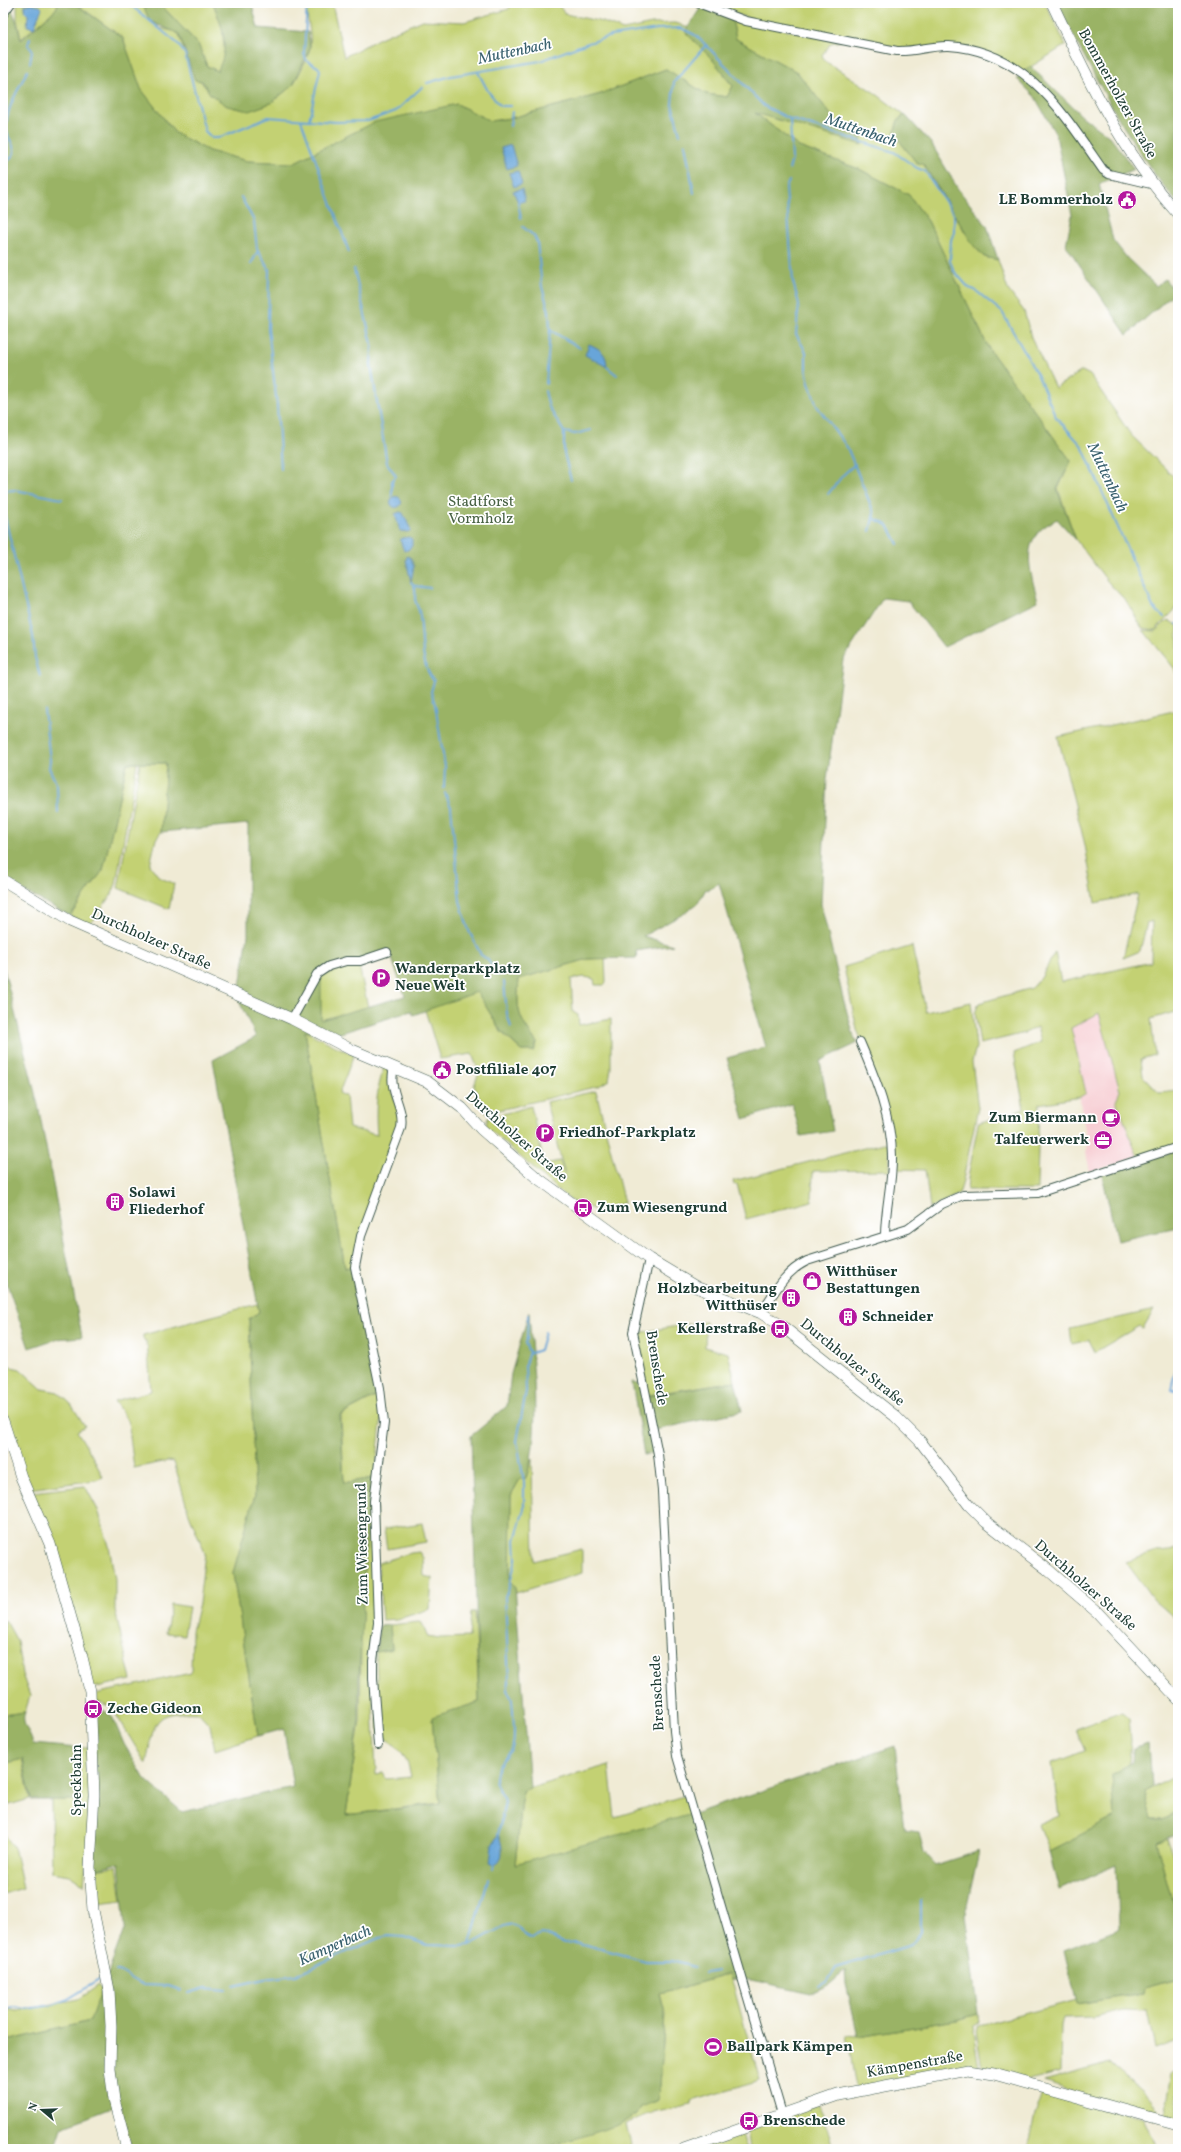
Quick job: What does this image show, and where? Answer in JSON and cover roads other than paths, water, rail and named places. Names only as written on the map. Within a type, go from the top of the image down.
[{"type":"main road","name":"Bommerholzer Straße","points":[[1052,3],[1085,72],[1111,120],[1151,184],[1178,214]]},
{"type":"main road","name":"Durchholzer Straße","points":[[3,880],[70,921],[292,1019],[350,1049],[428,1082],[440,1090],[536,1177],[649,1260],[696,1287],[761,1313],[786,1329],[895,1416],[920,1442],[969,1505],[986,1522],[1047,1569],[1097,1612],[1178,1699]]},
{"type":"main road","name":"Speckbahn","points":[[3,1421],[21,1477],[50,1544],[82,1657],[90,1691],[94,1795],[90,1867],[93,1910],[109,1990],[111,2026],[110,2069],[114,2100],[127,2149]]},
{"type":"main road","name":"Kämpenstraße","points":[[684,2149],[838,2095],[975,2070],[1178,2125]]},
{"type":"street","points":[[3,14],[11,3]]},
{"type":"street","points":[[698,3],[746,21],[897,51],[920,50],[949,46],[1002,60],[1017,68],[1037,84],[1056,104],[1109,174],[1151,184]]},
{"type":"street","points":[[292,1019],[317,974],[329,966],[346,961],[360,961],[387,952]]},
{"type":"street","points":[[860,1042],[876,1080],[891,1141],[892,1160],[885,1236]]},
{"type":"street","name":"Zum Wiesengrund","points":[[378,1745],[373,1678],[373,1661],[378,1623],[374,1501],[384,1423],[380,1388],[354,1267],[361,1236],[401,1128],[402,1117],[392,1088],[391,1076],[394,1068]]},
{"type":"street","points":[[761,1313],[777,1288],[794,1267],[807,1261],[908,1229],[942,1204],[963,1195],[1038,1193],[1178,1147]]},
{"type":"street","name":"Brenschede","points":[[649,1260],[633,1332],[658,1454],[662,1491],[676,1750],[782,2114]]},
{"type":"water","points":[[29,4],[40,6],[42,8],[34,28],[27,26],[28,15],[24,11],[25,5]]},
{"type":"water","points":[[511,145],[517,166],[507,169],[501,148]]},
{"type":"water","points":[[518,171],[522,184],[514,187],[509,173]]},
{"type":"water","points":[[522,189],[525,201],[518,202],[513,191]]},
{"type":"water","points":[[589,344],[602,352],[607,362],[607,367],[585,355]]},
{"type":"water","points":[[396,496],[400,498],[402,502],[400,506],[396,508],[392,506],[390,502],[392,498]]},
{"type":"water","points":[[400,512],[403,513],[411,530],[408,532],[400,531],[395,514]]},
{"type":"water","points":[[409,537],[412,539],[412,546],[408,550],[404,551],[400,540]]},
{"type":"water","points":[[407,556],[411,558],[414,566],[411,582],[406,560]]},
{"type":"water","points":[[498,1835],[501,1842],[502,1852],[500,1860],[494,1865],[490,1863],[492,1845]]},
{"type":"waterway","name":"Muttenbach","points":[[128,3],[177,43],[185,54],[205,131],[212,138],[218,138],[268,117],[336,122],[368,121],[396,111],[422,87]]},
{"type":"waterway","points":[[307,3],[304,54],[307,61],[318,67],[320,70],[309,120]]},
{"type":"waterway","name":"Muttenbach","points":[[427,83],[451,76],[540,61],[611,36],[658,29],[681,28],[695,35],[706,45],[764,106],[790,119],[894,152],[917,168],[925,171],[954,215],[954,232],[951,240],[950,261],[954,271],[969,288],[975,290],[1002,312],[1038,376],[1056,417],[1082,446],[1153,607],[1164,617]]},
{"type":"waterway","points":[[30,38],[28,45],[32,50],[30,63]]},
{"type":"waterway","points":[[680,134],[672,104],[674,82],[706,45]]},
{"type":"waterway","points":[[3,165],[13,155],[14,150],[6,127],[8,112],[27,71]]},
{"type":"waterway","points":[[478,72],[488,91],[500,106],[511,106]]},
{"type":"waterway","points":[[510,126],[512,112]]},
{"type":"waterway","points":[[789,169],[792,160],[790,119]]},
{"type":"waterway","points":[[301,120],[349,252]]},
{"type":"waterway","points":[[685,144],[694,193]]},
{"type":"waterway","points":[[789,181],[786,188],[793,282],[799,304],[796,334],[806,352],[806,369],[809,383],[817,406],[847,447],[874,513],[873,518],[888,525],[898,544]]},
{"type":"waterway","points":[[241,197],[254,221],[257,249],[269,269],[268,328],[277,405],[281,469]]},
{"type":"waterway","points":[[518,202],[521,218]]},
{"type":"waterway","points":[[523,227],[534,236],[537,242],[542,287],[549,311],[550,330],[546,384]]},
{"type":"waterway","points":[[251,264],[258,251]]},
{"type":"waterway","points":[[354,269],[372,344],[371,365],[387,463],[396,476],[392,481],[392,496]]},
{"type":"waterway","points":[[550,330],[580,348]]},
{"type":"waterway","points":[[607,367],[617,375]]},
{"type":"waterway","points":[[545,391],[549,407],[564,432],[564,453],[571,480]]},
{"type":"waterway","points":[[564,432],[575,434],[591,430]]},
{"type":"waterway","points":[[828,494],[843,475],[855,464]]},
{"type":"waterway","points":[[3,491],[15,490],[62,499]]},
{"type":"waterway","points":[[3,509],[33,636],[35,657],[40,676]]},
{"type":"waterway","points":[[870,531],[873,518]]},
{"type":"waterway","points":[[411,582],[415,588],[415,599],[420,615],[424,659],[426,667],[434,681],[431,692],[435,704],[445,767],[444,788]]},
{"type":"waterway","points":[[415,586],[430,588]]},
{"type":"waterway","points":[[44,710],[50,760],[49,768],[57,785],[58,812]]},
{"type":"waterway","points":[[445,793],[451,807],[460,901],[469,931],[481,955],[487,959],[498,975]]},
{"type":"waterway","points":[[504,982],[507,1014],[511,1027]]},
{"type":"waterway","points":[[498,1835],[505,1802],[496,1784],[495,1777],[497,1768],[512,1748],[514,1739],[512,1700],[507,1690],[509,1682],[505,1596],[508,1591],[516,1559],[515,1540],[524,1509],[524,1482],[517,1441],[526,1391],[525,1364],[529,1352],[525,1343],[527,1339],[528,1315]]},
{"type":"waterway","points":[[528,1354],[540,1350],[545,1332]]},
{"type":"waterway","points":[[1176,1390],[1171,1390],[1178,1360]]},
{"type":"waterway","points":[[493,1869],[494,1865]]},
{"type":"waterway","points":[[470,1944],[488,1879]]},
{"type":"waterway","name":"Kamperbach","points":[[819,1986],[826,1982],[835,1968],[911,1945],[921,1932],[921,1900]]},
{"type":"waterway","name":"Kamperbach","points":[[234,1986],[264,1979],[296,1975],[379,1938],[389,1936],[404,1937],[428,1945],[461,1946],[470,1945],[504,1926],[512,1924],[518,1927],[524,1935],[532,1939],[542,1934],[564,1943],[576,1942],[646,1961],[672,1961],[694,1967]]},
{"type":"waterway","name":"Kamperbach","points":[[116,1971],[119,1971],[143,1985],[168,1986],[181,1990]]},
{"type":"waterway","name":"Kamperbach","points":[[704,1973],[717,1971]]},
{"type":"waterway","name":"Kamperbach","points":[[3,2010],[15,2007],[26,2009],[53,2005],[68,1999],[99,1980]]},
{"type":"waterway","name":"Kamperbach","points":[[189,1993],[206,1988],[226,1990]]},
{"type":"place","name":"LE Bommerholz","points":[[1127,200]]},
{"type":"place","name":"Wanderparkplatz Neue Welt","points":[[381,978]]},
{"type":"place","name":"Postfiliale 407","points":[[442,1070]]},
{"type":"place","name":"Zum Biermann","points":[[1111,1118]]},
{"type":"place","name":"Friedhof-Parkplatz","points":[[545,1133]]},
{"type":"place","name":"Talfeuerwerk","points":[[1103,1140]]},
{"type":"place","name":"Solawi Fliederhof","points":[[115,1202]]},
{"type":"place","name":"Zum Wiesengrund","points":[[583,1208]]},
{"type":"place","name":"Witthüser Bestattungen","points":[[812,1281]]},
{"type":"place","name":"Holzbearbeitung Witthüser","points":[[791,1298]]},
{"type":"place","name":"Schneider","points":[[848,1317]]},
{"type":"place","name":"Kellerstraße","points":[[780,1329]]},
{"type":"place","name":"Zeche Gideon","points":[[93,1709]]},
{"type":"place","name":"Ballpark Kämpen","points":[[713,2047]]},
{"type":"place","name":"Brenschede","points":[[749,2121]]},
{"type":"park label","name":"Stadtforst Vormholz","points":[[481,510]]}]
